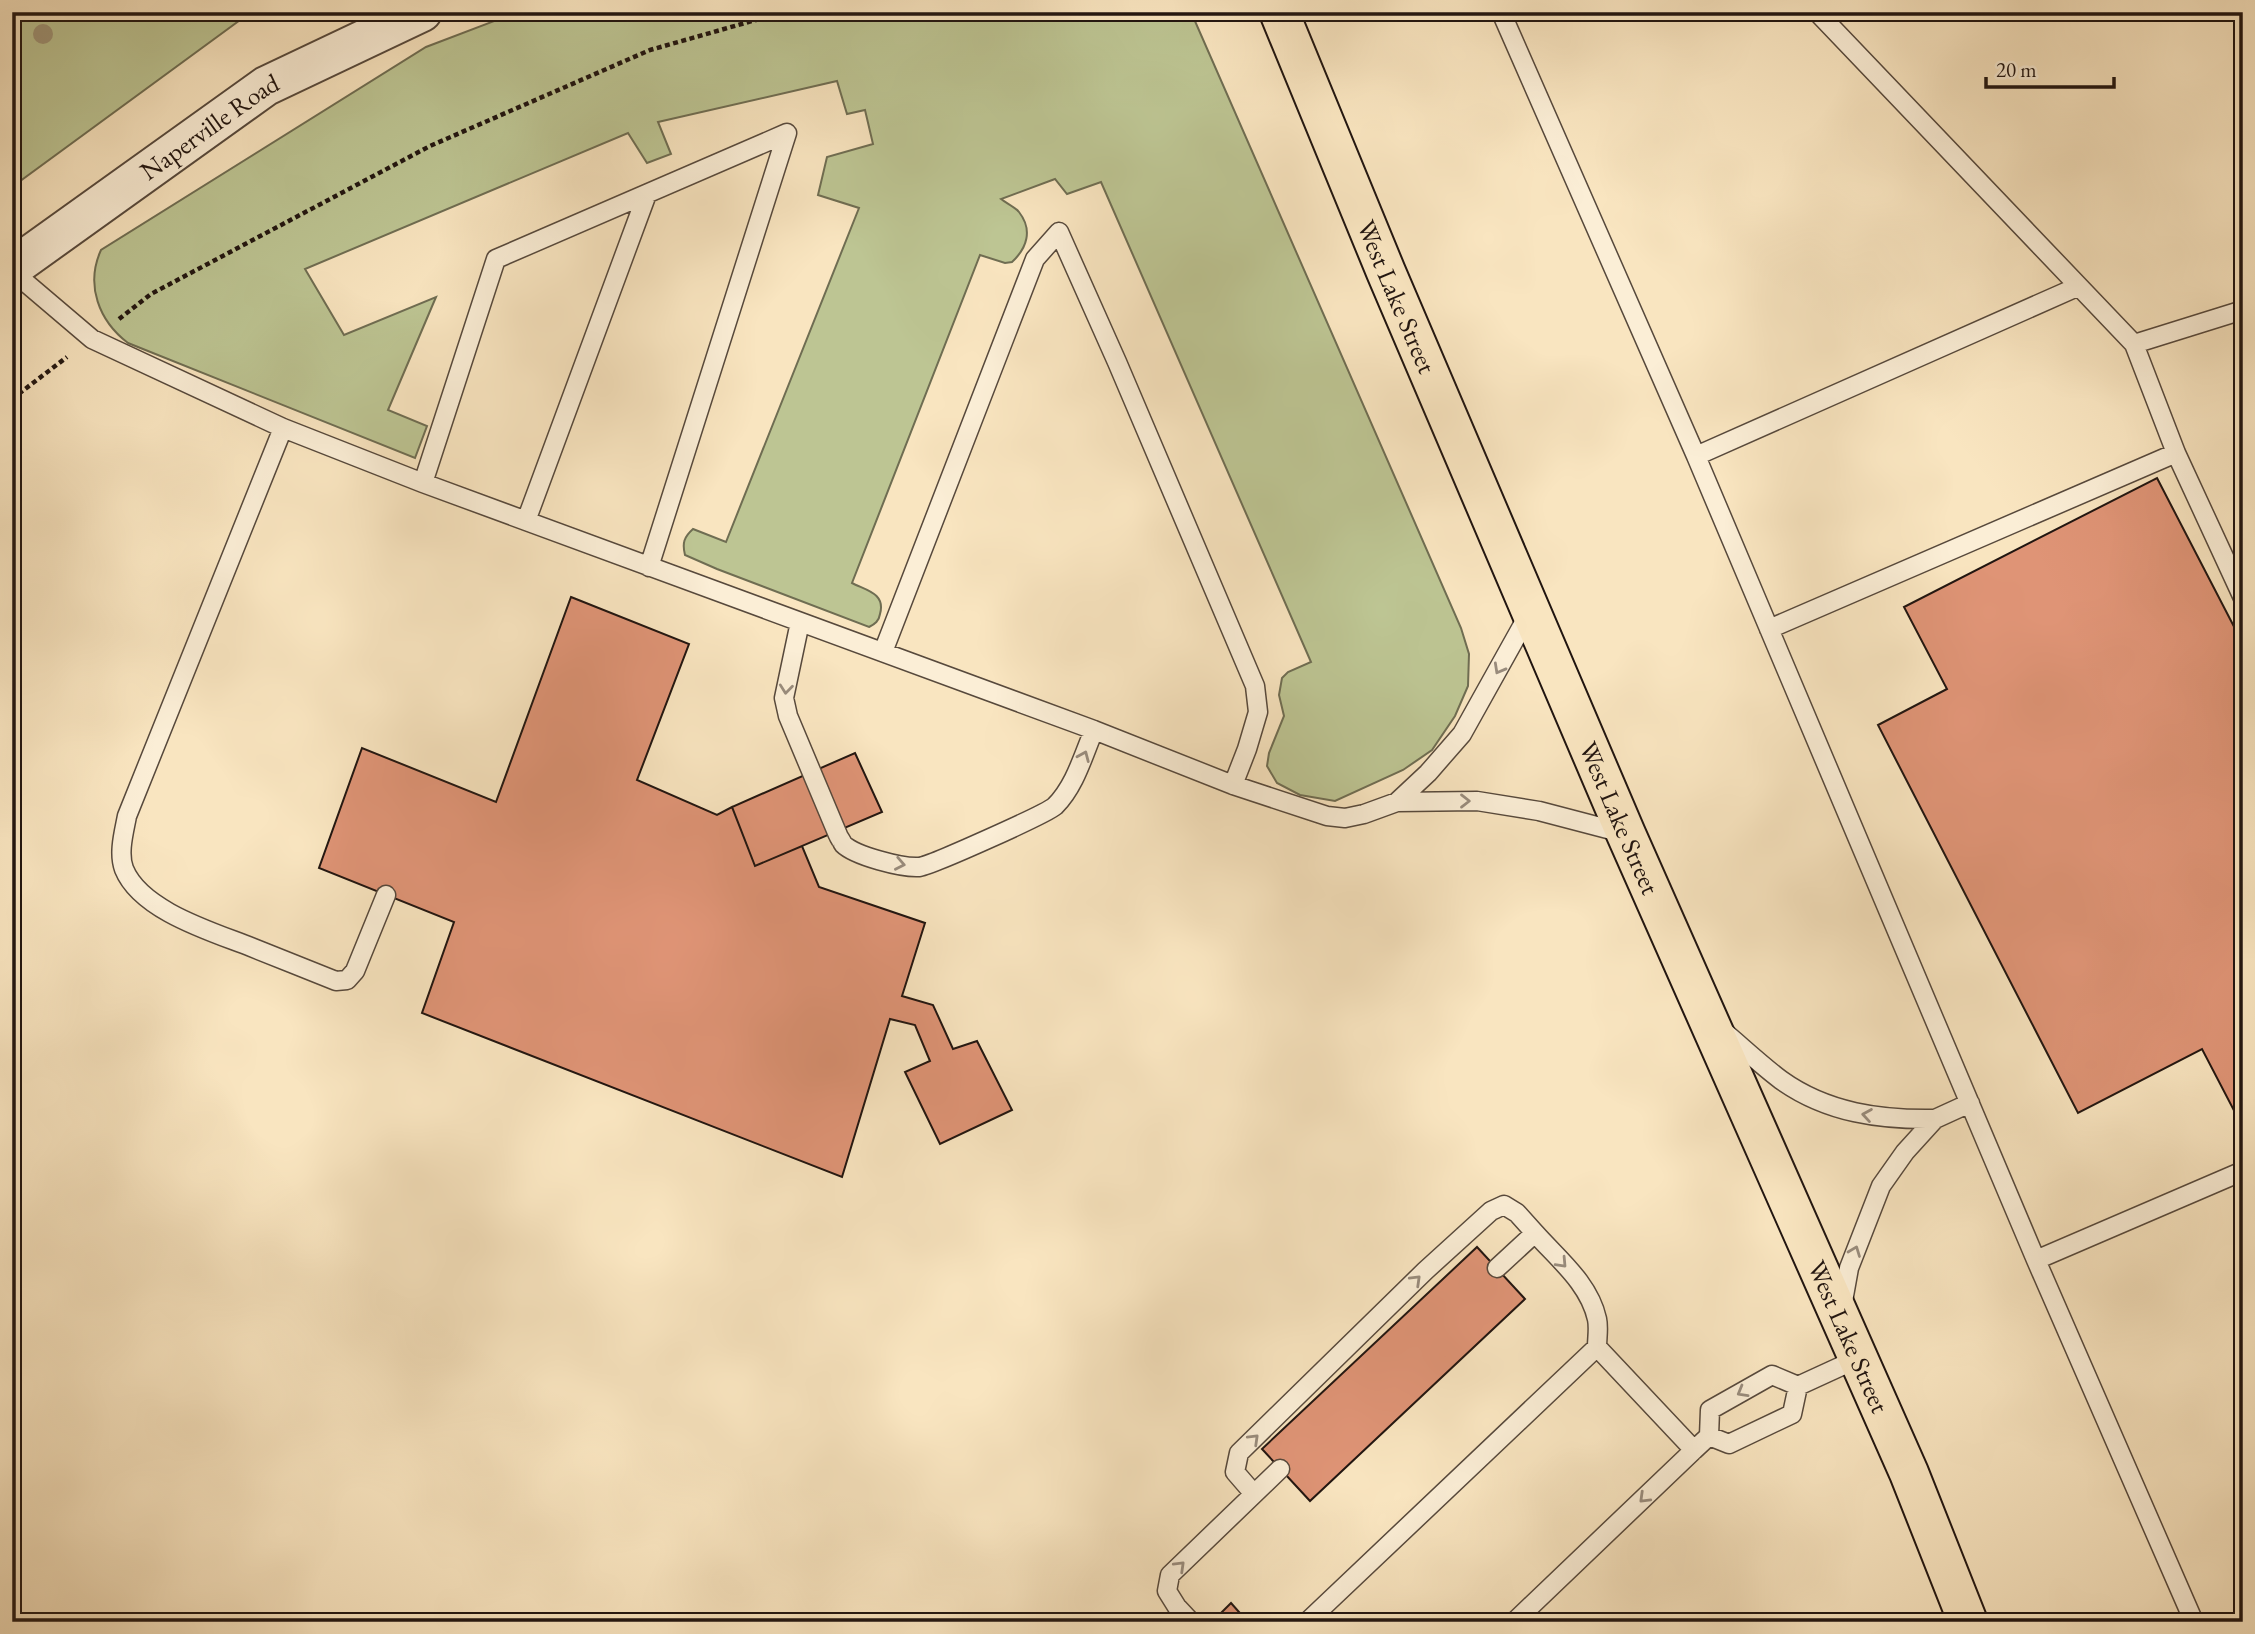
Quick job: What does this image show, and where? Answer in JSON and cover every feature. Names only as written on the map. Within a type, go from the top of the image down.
[{"type":"highway","name":"West Lake Street","points":[[1279,12],[1391,285],[1532,609],[1626,834],[1859,1358],[1969,1622]]},
{"type":"street","name":"Naperville Road","points":[[12,269],[266,86],[422,12]]},
{"type":"lane","points":[[1501,12],[1696,456],[2036,1260],[2194,1622]]},
{"type":"lane","points":[[1817,12],[2134,344],[2176,453],[2243,598]]},
{"type":"lane","points":[[423,483],[496,259],[788,133],[649,566]]},
{"type":"lane","points":[[526,521],[647,194]]},
{"type":"lane","points":[[883,652],[1035,259],[1059,232],[1255,686],[1258,712],[1233,785]]},
{"type":"lane","points":[[12,269],[92,339],[283,428],[423,483],[1094,730],[1233,785],[1327,816],[1345,818],[1397,802],[1477,801],[1539,811],[1626,834]]},
{"type":"lane","points":[[1696,456],[2077,287]]},
{"type":"lane","points":[[2134,344],[2243,310]]},
{"type":"lane","points":[[283,428],[127,816],[121,844],[124,869],[139,891],[164,909],[189,922],[336,981],[347,980],[355,971],[386,895]]},
{"type":"lane","points":[[1769,629],[2176,453]]},
{"type":"lane","points":[[1397,802],[1447,753],[1462,734],[1532,609]]},
{"type":"lane","points":[[800,622],[784,698],[788,716],[838,835],[843,844],[852,850],[893,864],[922,867],[1034,818],[1052,808],[1065,795],[1094,730]]},
{"type":"lane","points":[[1708,1019],[1782,1080],[1816,1100],[1854,1113],[1895,1119],[1935,1119]]},
{"type":"lane","points":[[1840,1318],[1849,1268],[1881,1186],[1905,1152],[1935,1119],[1969,1103]]},
{"type":"lane","points":[[2036,1260],[2243,1171]]},
{"type":"lane","points":[[1254,1494],[1235,1472],[1239,1453],[1425,1271],[1491,1211],[1504,1205],[1517,1213],[1580,1281],[1590,1297],[1597,1321],[1597,1347],[1694,1450]]},
{"type":"lane","points":[[1497,1268],[1535,1233]]},
{"type":"lane","points":[[1312,1617],[1597,1347]]},
{"type":"lane","points":[[1514,1622],[1709,1436],[1710,1410],[1772,1375],[1798,1386],[1859,1358]]},
{"type":"lane","points":[[1709,1436],[1729,1444],[1792,1414],[1798,1386]]},
{"type":"lane","points":[[1191,1622],[1167,1591],[1170,1575],[1280,1469]]},
{"type":"lane","points":[[2238,1622],[2243,1617]]},
{"type":"path","points":[[12,399],[151,294],[430,146],[650,50],[785,12]]},
{"type":"green space","points":[[12,12],[251,12],[12,187]]},
{"type":"green space","points":[[518,12],[1191,12],[1461,628],[1469,654],[1468,686],[1455,716],[1432,750],[1403,770],[1335,801],[1300,795],[1277,783],[1267,766],[1269,753],[1284,716],[1279,695],[1282,678],[1288,672],[1311,662],[1101,182],[1067,194],[1055,179],[1001,199],[1017,210],[1026,225],[1024,245],[1012,262],[1005,263],[980,255],[852,583],[873,593],[880,601],[879,616],[875,623],[869,627],[685,555],[684,540],[693,529],[726,542],[859,208],[818,195],[827,157],[873,144],[865,110],[847,114],[837,81],[658,122],[671,154],[647,163],[628,133],[305,269],[344,335],[436,297],[388,410],[427,426],[415,458],[128,343],[109,324],[102,313],[95,289],[96,263],[101,250],[426,47]]},
{"type":"building","points":[[2157,478],[2243,644],[2241,1124],[2202,1049],[2078,1113],[1878,725],[1947,689],[1904,607]]},
{"type":"building","points":[[571,597],[689,644],[637,780],[717,815],[732,807],[755,866],[802,846],[819,887],[925,923],[902,996],[933,1005],[953,1049],[977,1041],[1012,1110],[940,1144],[905,1072],[930,1061],[915,1025],[890,1019],[842,1177],[422,1013],[454,922],[319,868],[362,748],[496,802]]},
{"type":"building","points":[[855,753],[882,812],[755,866],[732,807]]},
{"type":"building","points":[[1477,1247],[1525,1299],[1310,1501],[1262,1449]]},
{"type":"building","points":[[1231,1603],[1247,1621],[1212,1622]]}]
